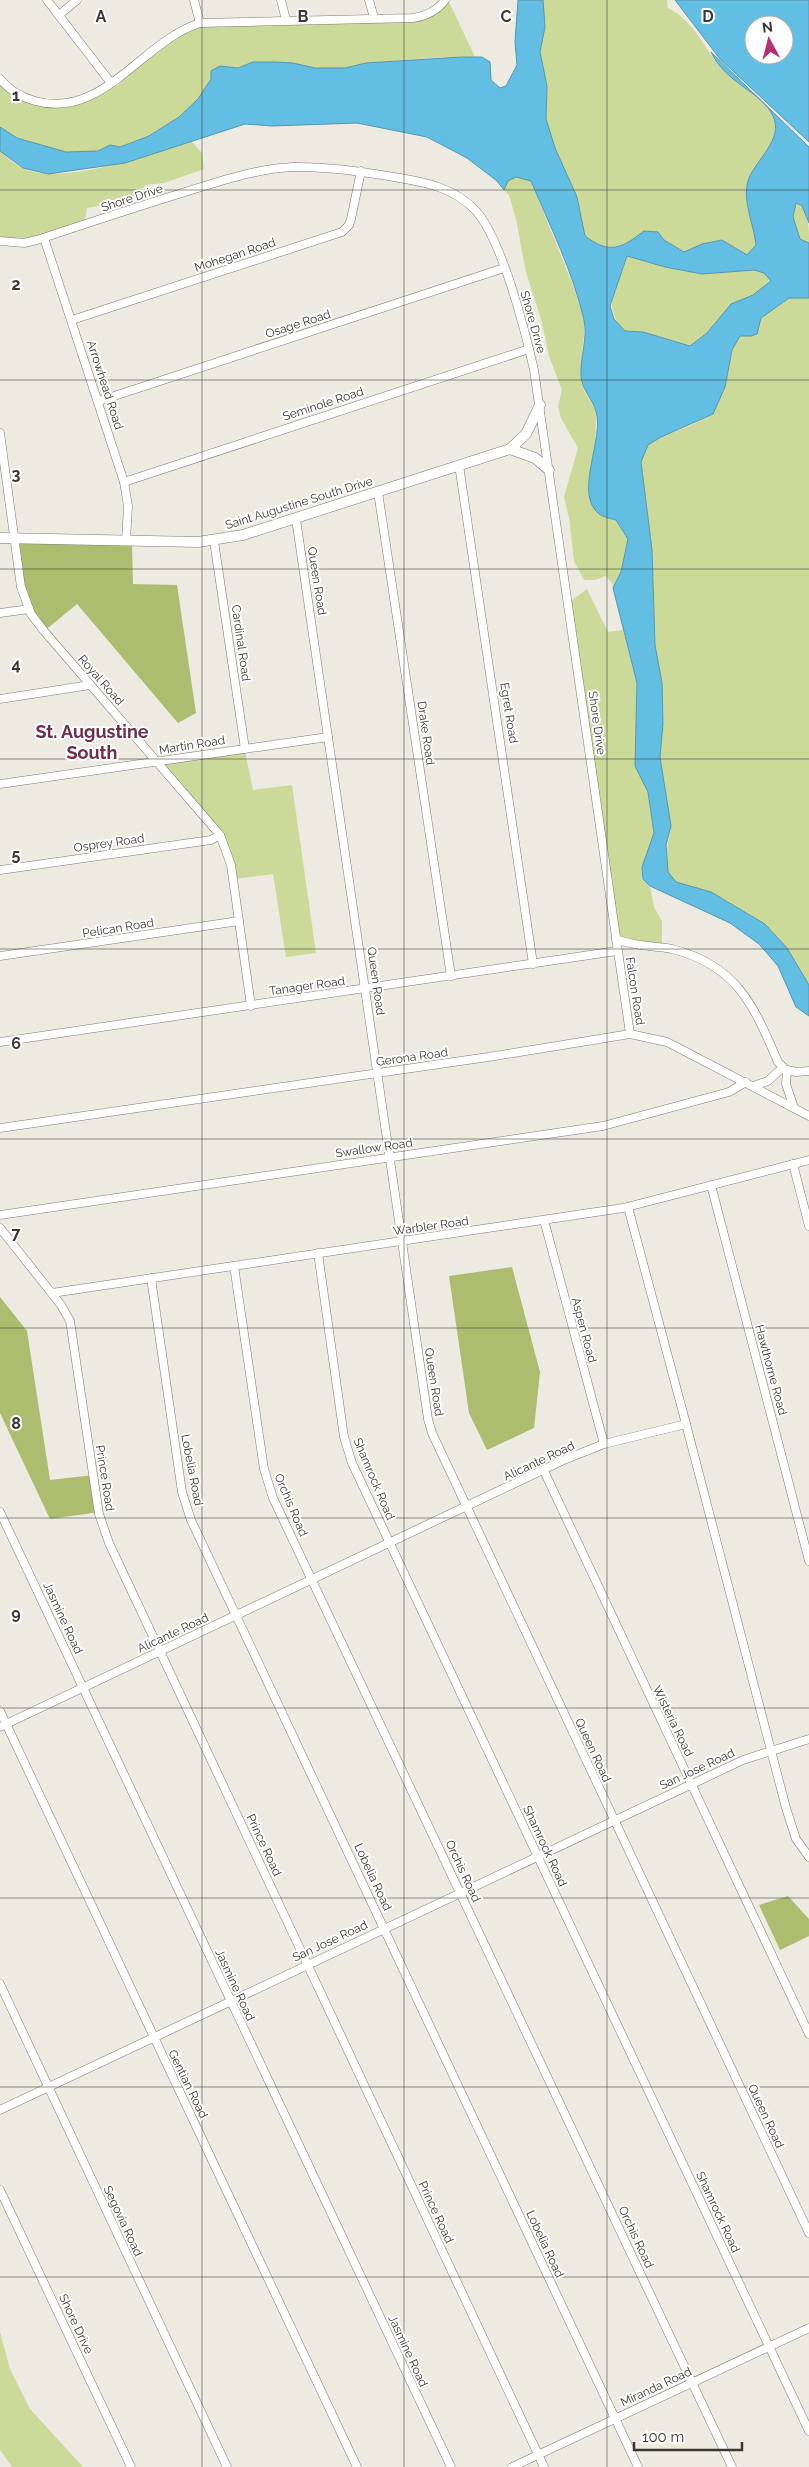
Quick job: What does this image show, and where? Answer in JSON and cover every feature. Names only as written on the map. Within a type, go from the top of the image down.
[{"type":"street","points":[[48,0],[111,83]]},
{"type":"street","points":[[59,15],[77,0]]},
{"type":"street","points":[[194,0],[200,23]]},
{"type":"street","points":[[281,0],[286,20]]},
{"type":"street","points":[[369,0],[374,18]]},
{"type":"street","points":[[0,79],[17,94],[30,99],[51,104],[65,104],[89,97],[111,83],[174,34],[200,23],[421,17],[437,10],[445,0]]},
{"type":"street","name":"Shore Drive","points":[[0,241],[24,243],[44,238],[211,184],[262,171],[293,167],[361,171],[427,183],[457,195],[475,210],[484,222],[504,268],[530,349],[540,405],[617,951]]},
{"type":"street","name":"Mohegan Road","points":[[72,320],[342,232],[349,225],[351,219],[361,171]]},
{"type":"street","name":"Arrowhead Road","points":[[44,238],[124,482],[128,520],[126,541]]},
{"type":"street","name":"Osage Road","points":[[99,401],[504,268]]},
{"type":"street","name":"Seminole Road","points":[[124,482],[530,349]]},
{"type":"street","name":"Saint Augustine South Drive","points":[[0,538],[214,541],[244,535],[510,449],[526,434],[540,405]]},
{"type":"street","name":"Royal Road","points":[[0,433],[21,587],[29,609],[39,626],[220,835],[229,855],[251,1006]]},
{"type":"street","points":[[510,449],[535,458],[549,470]]},
{"type":"street","name":"Egret Road","points":[[459,466],[533,964]]},
{"type":"street","name":"Drake Road","points":[[378,492],[451,976]]},
{"type":"street","name":"Queen Road","points":[[296,519],[428,1419],[432,1433],[809,2233]]},
{"type":"street","name":"Cardinal Road","points":[[214,541],[245,749]]},
{"type":"street","points":[[0,613],[29,609]]},
{"type":"street","points":[[0,699],[90,685]]},
{"type":"street","name":"Martin Road","points":[[0,784],[328,737]]},
{"type":"street","name":"Osprey Road","points":[[0,870],[211,840],[220,835]]},
{"type":"street","name":"Pelican Road","points":[[0,956],[239,921]]},
{"type":"street","name":"Swallow Road","points":[[0,1215],[603,1126],[729,1092],[749,1084],[768,1081],[783,1067],[778,1062],[752,1004],[726,975],[681,952],[636,946],[616,939]]},
{"type":"street","name":"Tanager Road","points":[[0,1042],[617,951]]},
{"type":"street","name":"Falcon Road","points":[[617,951],[630,1034]]},
{"type":"street","name":"Gerona Road","points":[[0,1128],[630,1034],[648,1036],[667,1042],[809,1116]]},
{"type":"street","points":[[794,1108],[786,1084],[787,1070],[796,1072],[809,1070]]},
{"type":"street","name":"Warbler Road","points":[[52,1293],[628,1207],[809,1160]]},
{"type":"street","points":[[793,1164],[809,1226]]},
{"type":"street","name":"Hawthorne Road","points":[[711,1185],[809,1561]]},
{"type":"street","points":[[628,1207],[770,1749],[796,1839],[809,1857]]},
{"type":"street","name":"Aspen Road","points":[[544,1220],[604,1444]]},
{"type":"street","name":"Prince Road","points":[[0,1228],[52,1293],[66,1313],[72,1330],[103,1529],[544,2467]]},
{"type":"street","name":"Shamrock Road","points":[[318,1253],[347,1448],[809,2431]]},
{"type":"street","name":"Orchis Road","points":[[234,1266],[264,1469],[273,1498],[732,2467]]},
{"type":"street","name":"Lobelia Road","points":[[151,1278],[182,1492],[191,1520],[638,2467]]},
{"type":"street","name":"Alicante Road","points":[[3,1726],[236,1615],[604,1444],[686,1424]]},
{"type":"street","name":"Wisteria Road","points":[[544,1471],[809,2034]]},
{"type":"street","name":"Jasmine Road","points":[[0,1512],[451,2467]]},
{"type":"street","name":"Gentian Road","points":[[0,1710],[3,1726],[154,2037],[357,2467]]},
{"type":"street","name":"San Jose Road","points":[[0,2110],[691,1784],[770,1749],[809,1739]]},
{"type":"street","name":"Segovia Road","points":[[0,1984],[227,2467]]},
{"type":"street","name":"Shore Drive","points":[[0,2190],[131,2467]]},
{"type":"street","name":"Miranda Road","points":[[512,2467],[809,2328]]},
{"type":"green space","points":[[543,0],[667,0],[668,8],[687,22],[720,67],[733,80],[763,103],[769,110],[775,123],[775,132],[770,146],[753,171],[747,186],[747,202],[756,245],[747,255],[739,251],[702,244],[684,252],[664,240],[658,232],[645,231],[616,247],[609,247],[594,242],[585,236],[577,197],[555,148],[546,119],[547,86],[540,52]]},
{"type":"green space","points":[[449,2],[475,57],[366,63],[345,68],[315,68],[293,63],[253,62],[238,68],[220,66],[198,99],[179,117],[149,136],[120,147],[109,145],[98,151],[66,152],[17,138],[0,127],[0,82],[58,106],[118,85],[155,53],[197,25],[427,17]]},
{"type":"green space","points":[[191,141],[202,153],[204,169],[164,183],[146,185],[134,195],[112,203],[87,208],[84,225],[58,234],[0,241],[0,151],[22,168],[39,173],[59,174],[82,171],[130,160]]},
{"type":"green space","points":[[516,177],[531,181],[574,288],[585,322],[582,355],[584,390],[596,411],[595,449],[589,489],[590,501],[601,515],[616,520],[628,539],[621,572],[613,588],[612,583],[606,576],[595,580],[584,580],[574,561],[569,517],[564,497],[578,448],[561,418],[558,407],[562,390],[549,356],[541,319],[526,272],[516,219],[509,195],[504,190],[508,181]]},
{"type":"green space","points":[[796,203],[804,210],[806,215],[809,243],[800,239],[793,217]]},
{"type":"green space","points":[[627,256],[665,267],[702,274],[754,270],[764,273],[772,281],[753,295],[731,304],[707,333],[691,346],[643,332],[625,332],[617,321],[613,312],[613,295]]},
{"type":"green space","points":[[789,298],[809,298],[809,985],[787,948],[765,924],[746,912],[676,882],[668,872],[666,856],[671,826],[660,757],[663,724],[662,683],[655,645],[652,550],[641,462],[648,445],[661,437],[713,414],[725,387],[732,350],[740,336],[751,336],[761,318]]},
{"type":"green space","points":[[15,542],[132,545],[133,584],[177,585],[196,713],[178,723],[77,604],[43,632],[27,608]]},
{"type":"green space","points":[[587,589],[608,632],[623,630],[637,683],[635,766],[648,792],[654,833],[642,867],[643,879],[650,886],[654,907],[662,921],[662,946],[625,947],[620,938],[571,601]]},
{"type":"green space","points":[[244,747],[253,790],[292,785],[316,953],[286,957],[273,874],[234,879],[229,851],[157,763]]},
{"type":"green space","points":[[512,1267],[540,1372],[534,1428],[487,1450],[469,1413],[449,1276]]},
{"type":"green space","points":[[0,1297],[27,1331],[50,1480],[94,1475],[99,1512],[50,1519],[0,1413]]},
{"type":"green space","points":[[788,1896],[809,1919],[809,1936],[780,1950],[759,1905]]},
{"type":"green space","points":[[0,2332],[10,2369],[30,2409],[83,2467],[12,2467],[0,2450]]},
{"type":"water","points":[[518,0],[543,0],[545,27],[540,52],[547,86],[546,119],[555,148],[577,197],[585,236],[602,246],[616,247],[622,245],[644,231],[658,232],[664,240],[684,252],[702,244],[722,240],[747,255],[756,245],[747,203],[747,186],[752,171],[768,149],[775,133],[773,116],[768,108],[809,147],[809,223],[802,206],[796,203],[793,217],[800,239],[809,243],[809,298],[789,298],[761,318],[757,334],[740,336],[732,350],[725,387],[713,414],[661,437],[648,445],[641,462],[652,550],[655,645],[662,683],[663,724],[660,757],[671,826],[666,845],[668,872],[676,882],[711,892],[765,924],[787,948],[809,985],[809,1016],[796,1007],[778,966],[759,944],[730,923],[650,886],[643,879],[642,867],[654,833],[648,792],[635,766],[637,683],[613,588],[621,572],[628,539],[616,520],[598,513],[591,502],[589,477],[597,435],[597,422],[596,411],[583,386],[581,376],[585,333],[584,320],[574,284],[531,181],[516,177],[508,181],[504,190],[497,181],[467,158],[427,137],[357,123],[272,126],[245,124],[125,163],[48,174],[23,168],[0,151],[0,127],[17,138],[66,152],[98,151],[110,145],[120,147],[149,136],[179,117],[198,99],[211,79],[211,71],[220,66],[238,68],[253,62],[274,62],[293,63],[315,68],[345,68],[366,63],[482,57],[490,62],[491,80],[500,88],[506,86],[517,65],[515,42]],"holes":[[[627,256],[665,267],[702,274],[754,270],[764,273],[771,281],[753,295],[731,304],[707,333],[690,346],[643,332],[625,331],[614,319],[610,306]]]},
{"type":"water","points":[[675,0],[809,0],[809,142],[720,59]]},
{"type":"water","points":[[711,52],[765,105],[734,80],[717,63]]},
{"type":"district","name":"St. Augustine South","points":[[92,741]]}]
